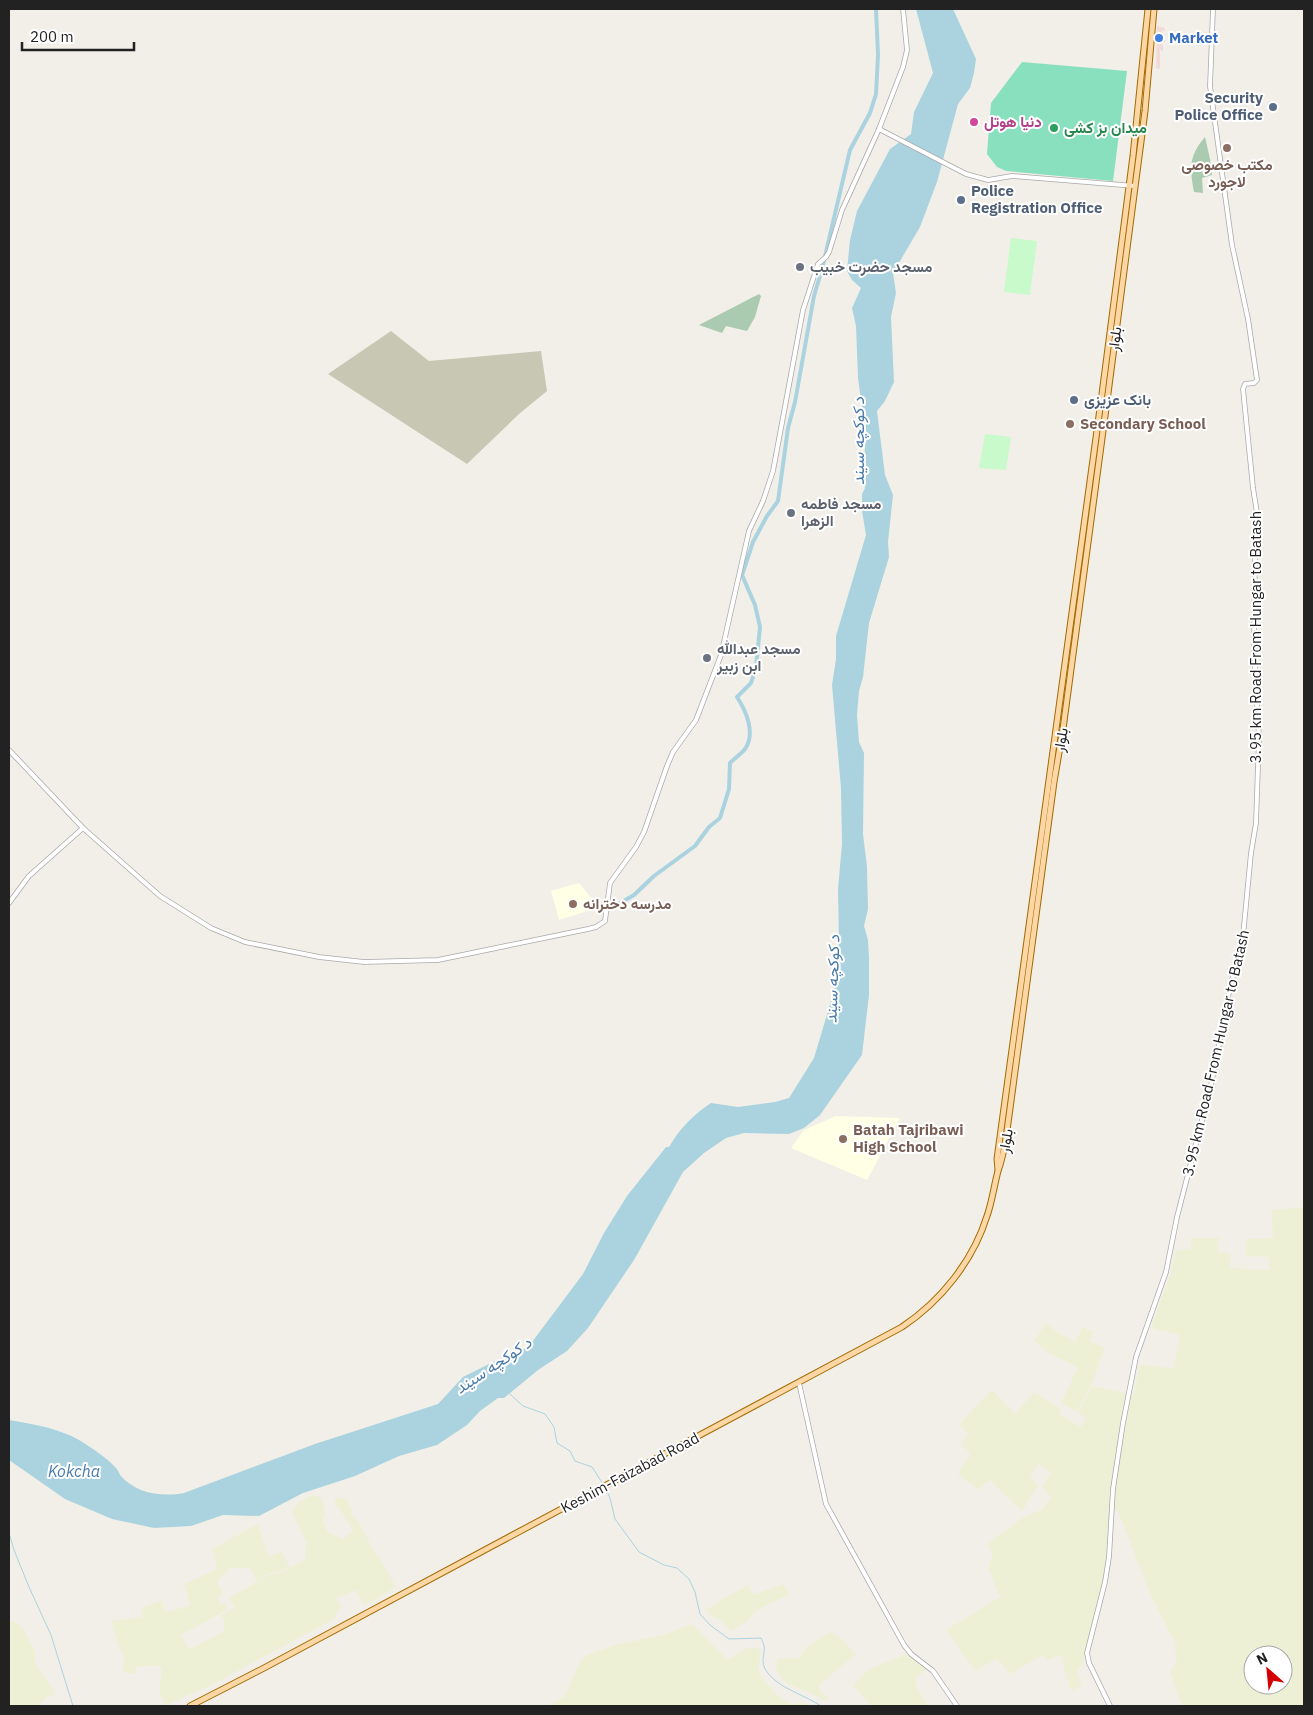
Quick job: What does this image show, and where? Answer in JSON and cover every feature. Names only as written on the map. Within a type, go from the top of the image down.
[{"type":"main road","name":"بلوار","points":[[998,1171],[1002,1162],[1008,1101],[1052,782],[1086,562],[1148,9]]},
{"type":"main road","name":"بلوار","points":[[1112,341],[1135,186],[1154,9]]},
{"type":"main road","name":"Keshim-Faizabad Road","points":[[190,1706],[799,1383],[915,1319],[938,1299],[955,1278],[976,1243],[987,1217],[998,1171]]},
{"type":"street","points":[[9,750],[83,828],[160,896],[211,928],[245,942],[319,957],[364,962],[438,960],[596,927],[604,921],[610,883],[636,847],[644,832],[673,752],[696,720],[721,655],[748,536],[773,471],[804,310],[815,272],[818,264],[826,258],[829,252],[842,210],[879,129],[903,68],[907,50],[902,9]]},
{"type":"street","name":"3.95 km Road From Hungar to Batash","points":[[1110,1706],[1089,1663],[1087,1652],[1105,1582],[1109,1557],[1113,1489],[1122,1423],[1136,1357],[1166,1272],[1177,1217],[1211,1085],[1222,1024],[1244,936],[1251,854],[1256,823],[1259,737],[1254,647],[1255,546],[1258,519],[1243,389],[1245,384],[1254,383],[1257,380],[1248,319],[1232,245],[1210,86],[1212,9]]},
{"type":"street","points":[[879,129],[948,166],[966,174],[988,180],[1012,176],[1135,186]]},
{"type":"street","points":[[9,903],[29,876],[83,828]]},
{"type":"street","points":[[799,1383],[826,1504],[904,1645],[911,1654],[933,1671],[957,1706]]},
{"type":"shaded area","points":[[1157,26],[1165,28],[1165,31],[1162,30],[1162,34],[1165,35],[1165,42],[1160,41],[1160,44],[1163,45],[1163,51],[1160,50],[1160,69],[1156,68]]},
{"type":"shaded area","points":[[1205,137],[1212,175],[1202,178],[1203,193],[1194,192],[1191,169],[1193,157],[1199,144]]},
{"type":"shaded area","points":[[759,294],[761,296],[755,317],[747,331],[726,326],[722,333],[699,325]]},
{"type":"shaded area","points":[[391,331],[429,361],[541,351],[547,391],[519,414],[467,464],[328,374]]},
{"type":"shaded area","name":"مدرسه دخترانه","points":[[579,883],[592,899],[594,909],[559,920],[551,891]]},
{"type":"shaded area","name":"Batah Tajribawi High School","points":[[836,1116],[900,1118],[867,1180],[791,1148],[804,1130]]},
{"type":"shaded area","points":[[1304,1207],[1304,1706],[1182,1706],[1170,1672],[1177,1662],[1174,1641],[1151,1596],[1118,1511],[1112,1510],[1106,1568],[1097,1617],[1083,1661],[1077,1672],[1082,1685],[1071,1691],[1060,1654],[1047,1661],[1043,1655],[1010,1674],[997,1659],[975,1671],[946,1630],[1000,1597],[988,1566],[993,1555],[987,1544],[1022,1518],[1043,1509],[1051,1497],[1042,1486],[1051,1473],[1039,1464],[1030,1475],[1038,1486],[1022,1511],[990,1480],[978,1490],[958,1474],[970,1454],[961,1443],[969,1435],[959,1424],[992,1390],[1015,1414],[1034,1392],[1060,1408],[1059,1414],[1081,1427],[1086,1418],[1078,1412],[1093,1386],[1134,1395],[1139,1365],[1173,1368],[1180,1335],[1151,1328],[1171,1273],[1176,1251],[1190,1249],[1192,1238],[1219,1238],[1218,1252],[1231,1253],[1230,1268],[1269,1270],[1269,1257],[1245,1256],[1246,1239],[1273,1238],[1272,1210]]},
{"type":"shaded area","points":[[1046,1323],[1075,1342],[1083,1327],[1093,1332],[1090,1341],[1105,1348],[1091,1386],[1076,1412],[1061,1403],[1078,1367],[1050,1354],[1034,1341]]},
{"type":"shaded area","points":[[313,1495],[321,1497],[325,1513],[323,1519],[327,1531],[342,1539],[353,1530],[335,1504],[335,1500],[339,1497],[346,1499],[352,1509],[351,1513],[357,1519],[396,1587],[363,1605],[356,1590],[336,1598],[341,1605],[334,1619],[215,1683],[165,1706],[159,1689],[162,1671],[158,1665],[136,1667],[136,1674],[122,1672],[125,1659],[118,1645],[111,1621],[142,1617],[142,1607],[162,1600],[165,1611],[172,1611],[190,1605],[184,1584],[217,1569],[212,1549],[258,1524],[268,1556],[281,1552],[290,1567],[280,1572],[269,1573],[257,1581],[250,1568],[231,1568],[217,1581],[223,1594],[217,1598],[220,1604],[225,1603],[227,1609],[181,1635],[190,1649],[224,1631],[223,1627],[226,1624],[221,1615],[235,1608],[229,1598],[270,1574],[281,1573],[305,1560],[306,1542],[292,1512],[299,1502]]},
{"type":"shaded area","points":[[783,1584],[788,1595],[755,1611],[747,1621],[731,1631],[722,1621],[706,1610],[748,1585],[753,1595]]},
{"type":"shaded area","points":[[9,1620],[16,1622],[24,1630],[36,1653],[35,1662],[54,1692],[54,1695],[46,1698],[38,1706],[9,1706]]},
{"type":"shaded area","points":[[692,1624],[728,1660],[749,1647],[758,1648],[761,1653],[758,1668],[762,1678],[777,1695],[790,1704],[803,1703],[811,1706],[547,1706],[565,1696],[580,1662],[585,1656],[615,1645],[663,1635]]},
{"type":"shaded area","points":[[831,1632],[837,1635],[856,1654],[819,1685],[820,1691],[829,1699],[824,1701],[811,1693],[787,1684],[777,1671],[776,1664],[778,1659],[799,1658],[805,1649],[822,1636]]},
{"type":"shaded area","points":[[907,1654],[927,1669],[916,1678],[917,1688],[927,1704],[925,1706],[871,1706],[853,1685],[871,1668]]},
{"type":"green space","name":"میدان بز کشی","points":[[1022,62],[1127,71],[1113,181],[1006,171],[997,167],[987,154],[991,103]]},
{"type":"green space","points":[[1011,238],[1037,241],[1030,295],[1004,292]]},
{"type":"green space","points":[[985,434],[1011,437],[1006,470],[979,468]]},
{"type":"water","name":"Kokcha","points":[[916,9],[953,9],[976,59],[970,88],[958,104],[937,182],[920,227],[893,273],[896,293],[891,317],[894,382],[885,401],[877,411],[885,475],[893,495],[888,542],[889,557],[869,623],[857,715],[859,742],[864,753],[863,834],[867,867],[868,909],[864,926],[868,940],[869,959],[869,995],[862,1055],[820,1115],[804,1128],[789,1134],[744,1133],[726,1138],[704,1153],[683,1172],[634,1260],[588,1328],[567,1351],[538,1370],[504,1398],[498,1398],[480,1411],[467,1425],[437,1445],[399,1456],[355,1476],[303,1493],[259,1516],[223,1515],[191,1526],[154,1528],[112,1519],[65,1499],[9,1460],[9,1420],[63,1432],[103,1456],[126,1481],[134,1486],[150,1493],[167,1495],[184,1493],[315,1444],[438,1404],[463,1377],[529,1346],[583,1274],[604,1233],[627,1196],[666,1147],[669,1147],[682,1128],[698,1112],[711,1103],[738,1107],[775,1102],[789,1098],[814,1058],[834,991],[839,943],[838,889],[842,844],[841,788],[832,685],[836,659],[836,636],[866,535],[862,511],[862,494],[865,488],[863,471],[866,435],[858,378],[856,326],[852,308],[861,288],[852,280],[847,271],[850,240],[857,211],[890,149],[911,134],[914,112],[933,73]]},
{"type":"waterway","points":[[615,906],[634,895],[654,876],[695,846],[709,827],[720,818],[729,789],[730,763],[745,749],[748,743],[750,729],[744,709],[737,697],[751,683],[756,667],[760,627],[755,605],[742,575],[753,542],[767,516],[778,501],[788,428],[795,402],[814,296],[850,150],[870,113],[876,94],[878,55],[876,9]]},
{"type":"waterway","points":[[510,1394],[523,1406],[545,1414],[554,1427],[557,1443],[570,1451],[575,1461],[592,1467],[603,1484]]},
{"type":"waterway","points":[[605,1487],[615,1519],[639,1552],[664,1565],[677,1568],[689,1579],[695,1592],[700,1614],[710,1625],[729,1639],[761,1638],[764,1647],[763,1665],[770,1676],[783,1686],[821,1706]]},
{"type":"waterway","points":[[9,1533],[29,1587],[51,1635],[73,1706]]},
{"type":"place","name":"Market","points":[[1159,38]]},
{"type":"place","name":"Security Police Office","points":[[1273,107]]},
{"type":"place","name":"دنیا هوتل","points":[[974,122]]},
{"type":"place","name":"میدان بز کشی","points":[[1054,128]]},
{"type":"place","name":"مکتب خصوصی لاجورد","points":[[1227,148]]},
{"type":"place","name":"Police Registration Office","points":[[961,200]]},
{"type":"place","name":"مسجد حضرت خبیب","points":[[800,267]]},
{"type":"place","name":"بانک عزیزی","points":[[1074,400]]},
{"type":"place","name":"Secondary School","points":[[1070,424]]},
{"type":"place","name":"مسجد فاطمه الزهرا","points":[[791,513]]},
{"type":"place","name":"مسجد عبدالله ابن زبیر","points":[[707,658]]},
{"type":"place","name":"مدرسه دخترانه","points":[[573,904]]},
{"type":"place","name":"Batah Tajribawi High School","points":[[843,1139]]},
{"type":"water label","name":"د کوکچه سیند","points":[[858,441]]},
{"type":"water label","name":"د کوکچه سیند","points":[[832,979]]},
{"type":"water label","name":"د کوکچه سیند","points":[[493,1365]]}]
